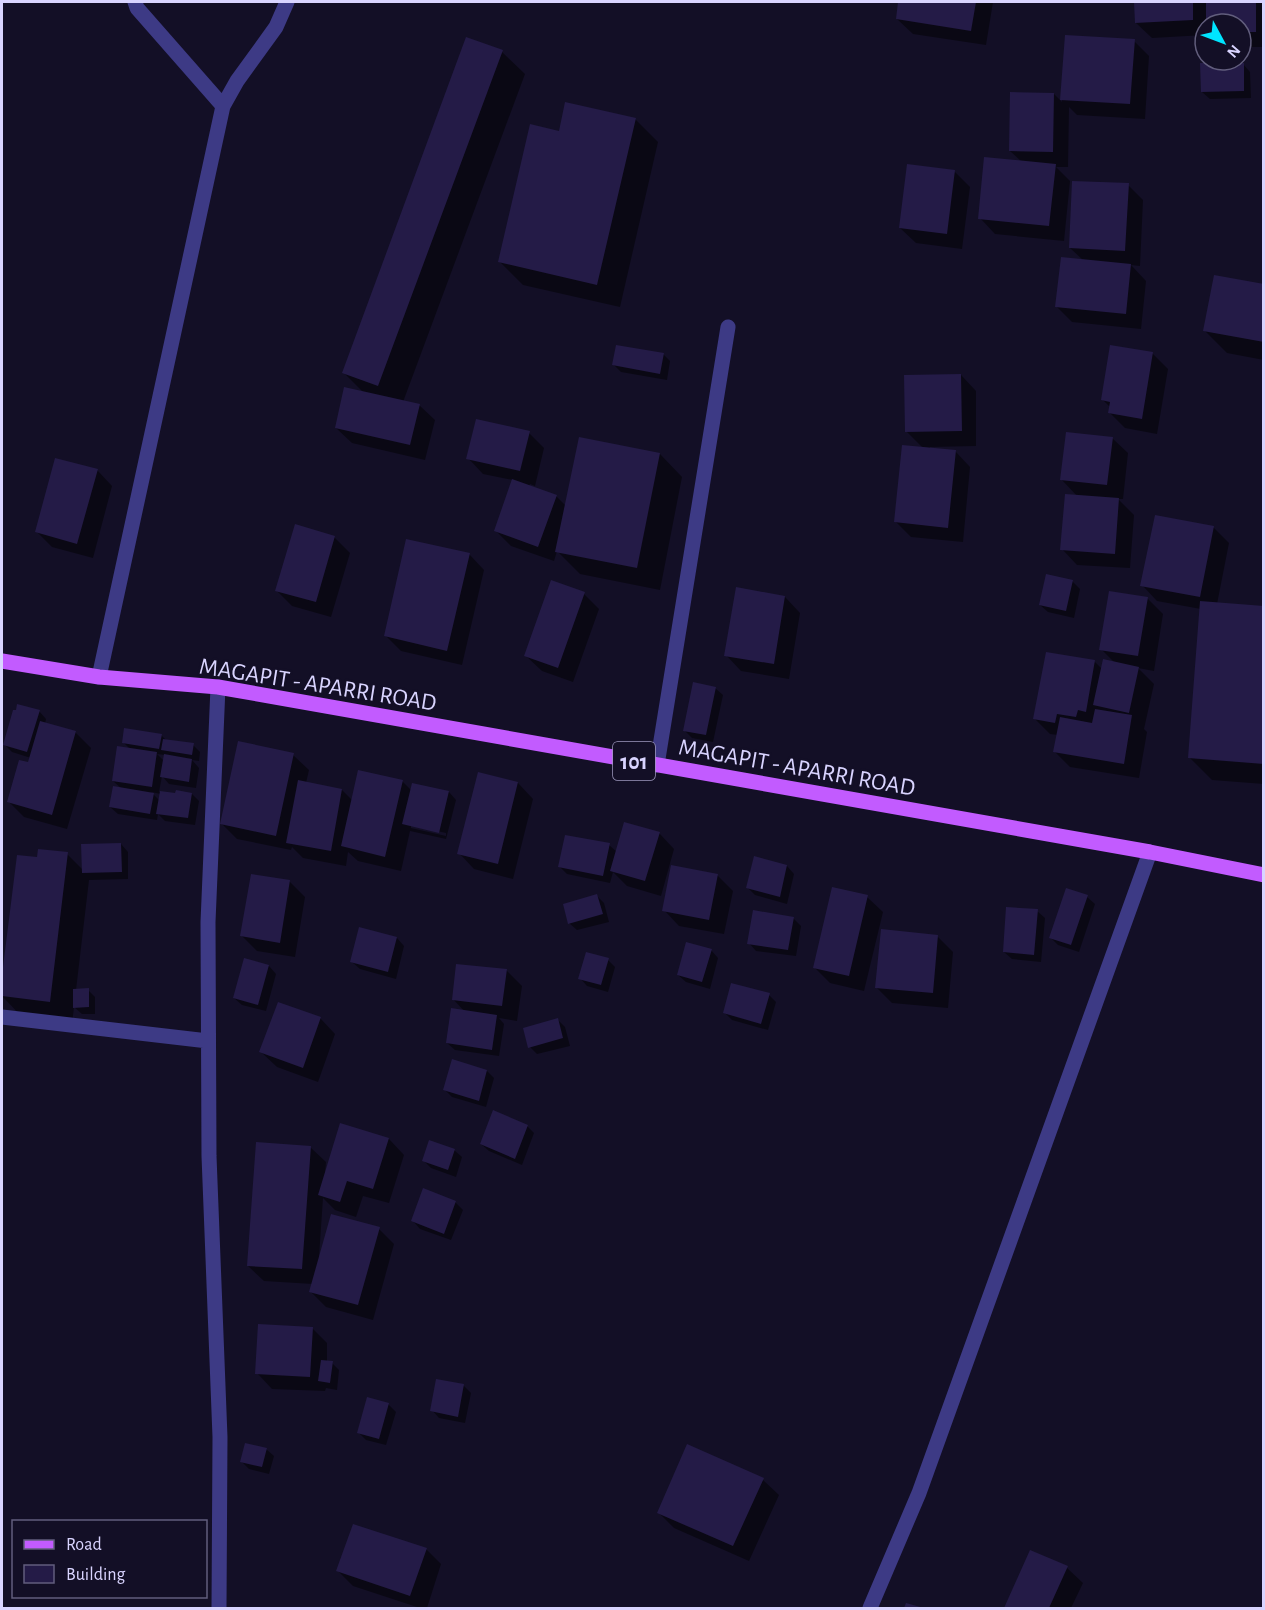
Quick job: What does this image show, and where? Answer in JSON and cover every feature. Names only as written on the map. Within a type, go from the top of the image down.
[{"type":"main road","name":"MAGAPIT - APARRI ROAD","points":[[2,661],[99,677],[218,687],[1150,852],[1263,875]]},
{"type":"street","points":[[135,2],[137,8],[223,106]]},
{"type":"street","points":[[99,677],[223,106],[237,81],[276,27],[287,2]]},
{"type":"street","points":[[657,765],[728,327]]},
{"type":"street","points":[[218,687],[208,922],[208,1041],[209,1156],[220,1437],[219,1608]]},
{"type":"street","points":[[870,1608],[919,1493],[1150,852]]},
{"type":"street","points":[[2,1017],[208,1041]]},
{"type":"building","points":[[898,2],[976,2],[971,31],[896,19]]},
{"type":"building","points":[[1134,2],[1193,2],[1193,20],[1135,23]]},
{"type":"building","points":[[1206,2],[1256,2],[1256,32],[1253,32],[1253,12],[1206,12]]},
{"type":"building","points":[[1065,35],[1135,39],[1130,104],[1060,100]]},
{"type":"building","points":[[466,37],[503,50],[378,386],[342,373]]},
{"type":"building","points":[[1200,72],[1244,72],[1244,91],[1201,92]]},
{"type":"building","points":[[1010,92],[1054,93],[1053,152],[1009,151]]},
{"type":"building","points":[[565,102],[636,118],[597,285],[498,262],[530,124],[559,131]]},
{"type":"building","points":[[984,157],[1056,164],[1049,226],[978,219]]},
{"type":"building","points":[[907,164],[955,170],[947,234],[899,228]]},
{"type":"building","points":[[1072,181],[1129,183],[1125,251],[1069,248]]},
{"type":"building","points":[[1061,257],[1131,264],[1126,314],[1055,307]]},
{"type":"building","points":[[1214,275],[1264,284],[1264,342],[1203,331]]},
{"type":"building","points":[[616,345],[664,353],[660,374],[612,365]]},
{"type":"building","points":[[1110,345],[1153,352],[1142,419],[1108,413],[1110,402],[1101,400]]},
{"type":"building","points":[[961,374],[962,431],[905,432],[904,375]]},
{"type":"building","points":[[344,387],[420,404],[410,445],[335,428]]},
{"type":"building","points":[[476,419],[530,431],[520,471],[466,459]]},
{"type":"building","points":[[1066,432],[1113,437],[1107,485],[1060,480]]},
{"type":"building","points":[[579,437],[660,453],[637,568],[555,552]]},
{"type":"building","points":[[902,445],[956,450],[948,528],[894,522]]},
{"type":"building","points":[[55,458],[98,469],[77,544],[35,532]]},
{"type":"building","points":[[512,479],[557,495],[538,547],[494,531]]},
{"type":"building","points":[[1065,494],[1119,498],[1115,554],[1060,550]]},
{"type":"building","points":[[1155,515],[1214,526],[1200,597],[1140,586]]},
{"type":"building","points":[[295,524],[335,536],[316,602],[275,591]]},
{"type":"building","points":[[406,539],[470,553],[447,651],[384,636]]},
{"type":"building","points":[[1046,574],[1073,580],[1066,611],[1039,605]]},
{"type":"building","points":[[551,580],[585,592],[558,668],[524,656]]},
{"type":"building","points":[[736,587],[785,596],[774,664],[724,656]]},
{"type":"building","points":[[1109,591],[1148,597],[1138,656],[1099,650]]},
{"type":"building","points":[[1200,601],[1264,606],[1264,764],[1188,758]]},
{"type":"building","points":[[1046,652],[1095,660],[1086,712],[1078,710],[1076,717],[1057,714],[1055,723],[1033,719]]},
{"type":"building","points":[[1103,659],[1139,667],[1129,713],[1093,705]]},
{"type":"building","points":[[693,682],[716,687],[706,735],[683,731]]},
{"type":"building","points":[[17,704],[40,710],[27,752],[3,745],[13,710],[16,710]]},
{"type":"building","points":[[1095,709],[1132,715],[1124,764],[1053,752],[1060,717],[1092,723]]},
{"type":"building","points":[[40,721],[76,731],[52,815],[7,802],[19,760],[28,762]]},
{"type":"building","points":[[124,728],[162,734],[159,749],[122,743]]},
{"type":"building","points":[[163,739],[194,743],[192,755],[161,750]]},
{"type":"building","points":[[238,741],[294,753],[276,836],[220,824]]},
{"type":"building","points":[[117,746],[157,752],[152,787],[112,781]]},
{"type":"building","points":[[164,754],[192,759],[189,782],[160,777]]},
{"type":"building","points":[[358,770],[403,780],[385,857],[341,846]]},
{"type":"building","points":[[478,772],[518,782],[498,864],[457,854]]},
{"type":"building","points":[[298,780],[342,789],[331,851],[286,843]]},
{"type":"building","points":[[412,783],[449,791],[439,833],[402,824]]},
{"type":"building","points":[[113,786],[154,793],[150,814],[109,807]]},
{"type":"building","points":[[176,790],[192,793],[188,818],[156,814],[160,791],[175,793]]},
{"type":"building","points":[[624,822],[660,832],[645,881],[610,871]]},
{"type":"building","points":[[565,835],[610,843],[603,876],[558,867]]},
{"type":"building","points":[[121,843],[122,872],[82,873],[81,844]]},
{"type":"building","points":[[38,849],[68,852],[50,1002],[2,996],[2,975],[17,855],[37,857]]},
{"type":"building","points":[[754,856],[787,865],[780,897],[746,888]]},
{"type":"building","points":[[671,865],[718,874],[709,920],[662,911]]},
{"type":"building","points":[[251,874],[290,880],[280,943],[240,936]]},
{"type":"building","points":[[832,887],[868,895],[849,976],[813,968]]},
{"type":"building","points":[[1066,888],[1088,895],[1071,945],[1049,938]]},
{"type":"building","points":[[597,894],[603,914],[568,924],[563,904]]},
{"type":"building","points":[[1006,907],[1038,909],[1034,955],[1003,952]]},
{"type":"building","points":[[753,910],[794,917],[788,950],[747,944]]},
{"type":"building","points":[[359,927],[397,937],[388,972],[350,962]]},
{"type":"building","points":[[881,929],[938,935],[933,993],[875,988]]},
{"type":"building","points":[[686,942],[712,949],[702,982],[677,975]]},
{"type":"building","points":[[586,952],[609,958],[601,985],[578,979]]},
{"type":"building","points":[[244,958],[269,965],[258,1005],[233,998]]},
{"type":"building","points":[[456,964],[507,969],[502,1006],[452,1000]]},
{"type":"building","points":[[731,983],[770,993],[761,1024],[723,1013]]},
{"type":"building","points":[[89,988],[89,1007],[73,1008],[73,989]]},
{"type":"building","points":[[278,1002],[321,1017],[303,1068],[259,1052]]},
{"type":"building","points":[[451,1008],[497,1015],[492,1050],[446,1043]]},
{"type":"building","points":[[558,1018],[563,1038],[528,1048],[523,1028]]},
{"type":"building","points":[[452,1059],[487,1070],[479,1101],[443,1090]]},
{"type":"building","points":[[493,1110],[528,1125],[515,1159],[480,1144]]},
{"type":"building","points":[[340,1123],[389,1138],[373,1189],[347,1181],[340,1202],[318,1195]]},
{"type":"building","points":[[429,1140],[455,1149],[448,1170],[422,1161]]},
{"type":"building","points":[[256,1142],[311,1146],[302,1269],[247,1266]]},
{"type":"building","points":[[423,1188],[456,1201],[444,1234],[411,1221]]},
{"type":"building","points":[[331,1214],[380,1227],[358,1305],[309,1292]]},
{"type":"building","points":[[258,1324],[313,1327],[310,1377],[255,1374]]},
{"type":"building","points":[[321,1360],[333,1361],[330,1383],[318,1381]]},
{"type":"building","points":[[436,1379],[464,1384],[458,1417],[430,1411]]},
{"type":"building","points":[[367,1397],[389,1403],[379,1439],[357,1433]]},
{"type":"building","points":[[245,1443],[267,1448],[262,1467],[240,1462]]},
{"type":"building","points":[[687,1444],[764,1478],[733,1546],[657,1513]]},
{"type":"building","points":[[353,1524],[427,1548],[410,1596],[336,1571]]},
{"type":"building","points":[[1030,1550],[1068,1566],[1049,1608],[1004,1608]]},
{"type":"building","points":[[906,1603],[924,1608],[904,1608]]}]
